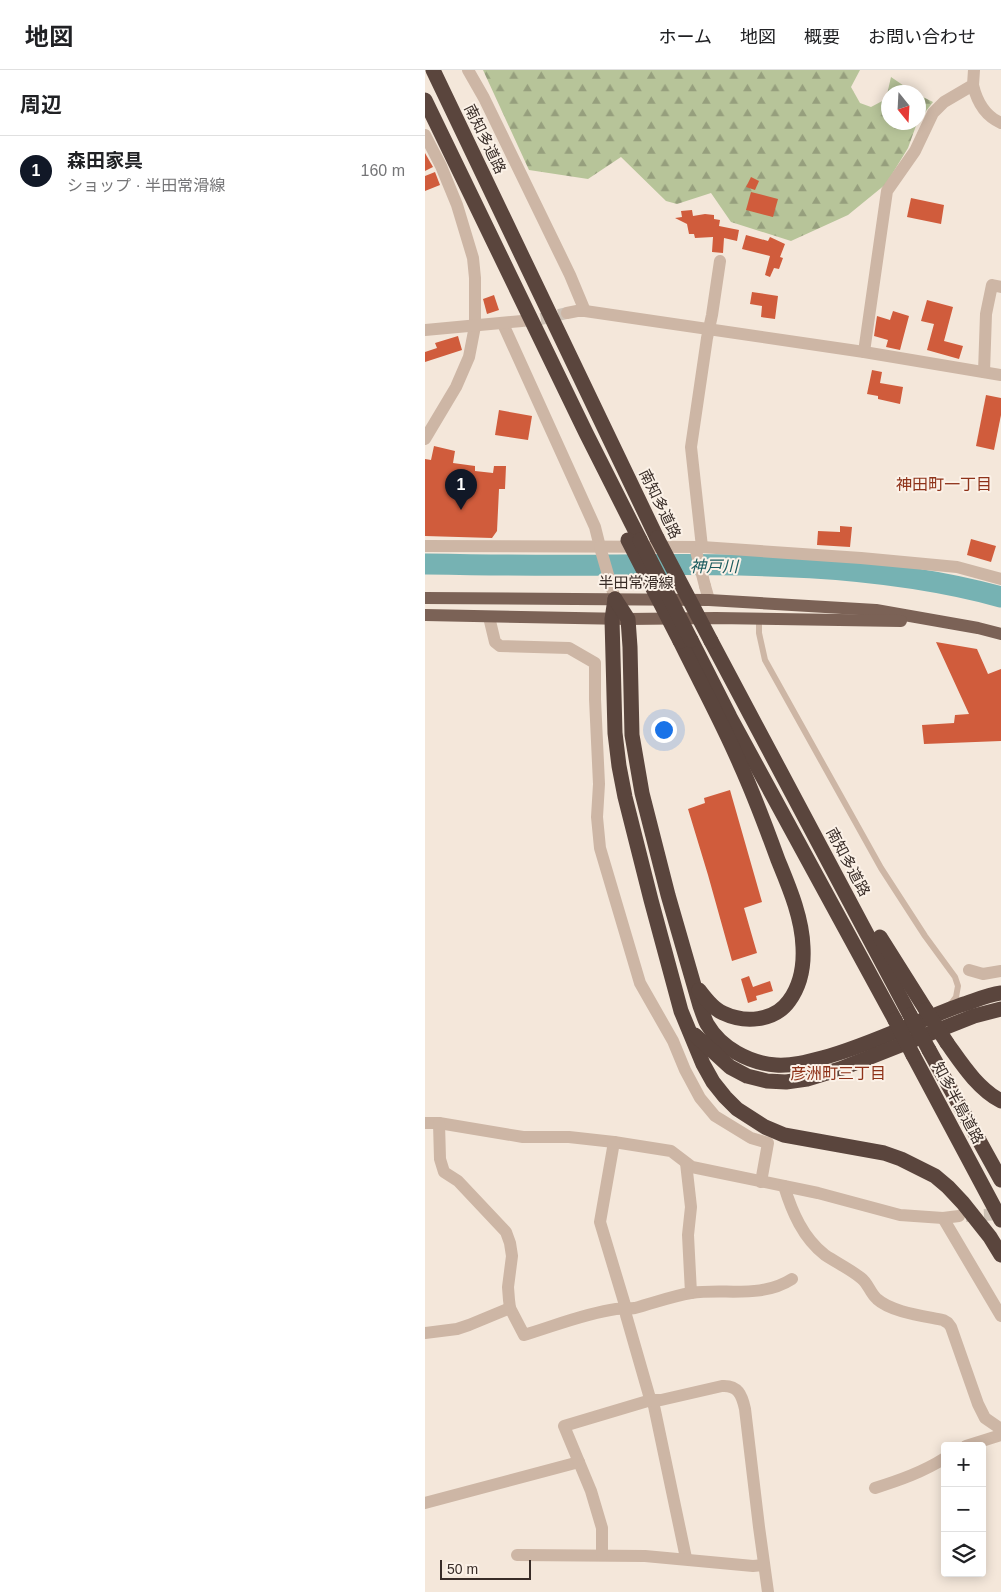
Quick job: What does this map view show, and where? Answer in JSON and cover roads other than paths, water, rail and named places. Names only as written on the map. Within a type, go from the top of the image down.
[{"type":"highway","name":"南知多道路","points":[[433,70],[657,538],[929,1050]]},
{"type":"highway","points":[[425,100],[627,516],[634,540],[685,641],[759,806],[791,893],[803,946],[802,969],[797,987],[788,1003],[775,1013],[757,1020],[739,1018],[721,1013],[707,1001],[693,982]]},
{"type":"highway","points":[[613,593],[615,734],[625,797],[681,1011],[703,1064],[713,1082],[737,1109],[765,1127],[783,1135],[884,1153],[919,1167],[935,1176],[948,1187],[990,1237],[1001,1255]]},
{"type":"highway","points":[[613,593],[628,619],[631,707],[636,764],[642,793],[693,982],[707,1023],[719,1040],[733,1051],[761,1063],[778,1065],[802,1063],[846,1051],[947,1010],[1001,993]]},
{"type":"highway","name":"知多半島道路","points":[[685,641],[735,725],[1001,1220]]},
{"type":"highway","points":[[839,883],[851,890],[892,958],[947,1043],[969,1073],[984,1089],[1001,1101]]},
{"type":"highway","points":[[690,1030],[729,1067],[747,1076],[767,1081],[786,1082],[840,1069],[974,1016],[1001,1009]]},
{"type":"highway","name":"知多半島道路","points":[[929,1050],[1001,1180]]},
{"type":"main road","name":"半田常滑線","points":[[425,598],[613,593],[876,610],[978,628],[1001,634]]},
{"type":"main road","name":"半田常滑線","points":[[425,615],[612,619],[936,621]]},
{"type":"street","points":[[468,70],[484,98],[566,266],[585,311]]},
{"type":"street","points":[[974,70],[973,85],[976,98],[992,119],[1001,123]]},
{"type":"street","points":[[864,352],[887,191],[915,151],[933,113],[944,102],[973,85]]},
{"type":"street","points":[[425,135],[441,166],[457,205],[473,258],[475,278],[475,326],[469,357],[456,387],[425,439]]},
{"type":"street","points":[[709,600],[698,550],[691,447],[720,261]]},
{"type":"street","points":[[984,372],[986,314],[992,285],[1001,287]]},
{"type":"street","points":[[567,313],[585,311],[864,352],[1001,375]]},
{"type":"street","points":[[425,330],[522,322]]},
{"type":"street","points":[[503,324],[595,527],[613,593]]},
{"type":"street","points":[[425,546],[600,547],[861,558],[957,567],[1001,579]]},
{"type":"street","points":[[489,617],[495,642],[500,646],[569,648],[595,662],[599,784],[597,817],[600,848],[640,983],[673,1041],[690,1081],[705,1104],[715,1116],[733,1128],[751,1138],[767,1143],[761,1182]]},
{"type":"street","points":[[969,970],[983,974],[1001,971]]},
{"type":"street","points":[[425,1123],[439,1123],[523,1136],[569,1137],[614,1142],[671,1152],[692,1168],[818,1193],[900,1215],[943,1218],[959,1216]]},
{"type":"street","points":[[439,1123],[440,1159],[444,1172],[459,1181],[506,1232],[511,1243],[512,1256],[508,1287],[510,1308],[524,1335],[580,1318],[617,1309],[632,1308],[691,1293],[756,1292],[773,1288],[792,1279]]},
{"type":"street","points":[[614,1142],[600,1222],[651,1400],[686,1558]]},
{"type":"street","points":[[686,1163],[691,1207],[688,1235],[691,1293]]},
{"type":"street","points":[[784,1186],[792,1211],[811,1242],[823,1253],[863,1279],[875,1297],[881,1302],[903,1311],[943,1320],[948,1323],[978,1404],[985,1418],[1001,1429]]},
{"type":"street","points":[[943,1218],[1001,1316]]},
{"type":"street","points":[[425,1333],[457,1329],[510,1308]]},
{"type":"street","points":[[602,1555],[602,1528],[591,1492],[564,1426],[651,1400],[661,1400],[722,1386],[735,1387],[742,1396],[745,1409],[768,1592]]},
{"type":"street","points":[[979,1442],[1001,1435]]},
{"type":"street","points":[[875,1488],[903,1479],[941,1461]]},
{"type":"street","points":[[425,1502],[579,1462]]},
{"type":"street","points":[[517,1555],[602,1555],[686,1558],[753,1566],[765,1565]]},
{"type":"lane","points":[[759,619],[759,633],[765,660],[881,868],[925,936],[955,977],[958,986],[956,997],[947,1010]]},
{"type":"waterway","name":"神戸川","points":[[425,564],[755,565],[855,571],[904,577],[1001,597]]},
{"type":"tunnel","points":[[523,321],[567,313]]},
{"type":"tunnel","points":[[966,1216],[1001,1214]]},
{"type":"place","name":"森田家具","points":[[461,510]]},
{"type":"district","name":"神田町一丁目","points":[[944,484]]},
{"type":"district","name":"彦洲町三丁目","points":[[838,1073]]}]
